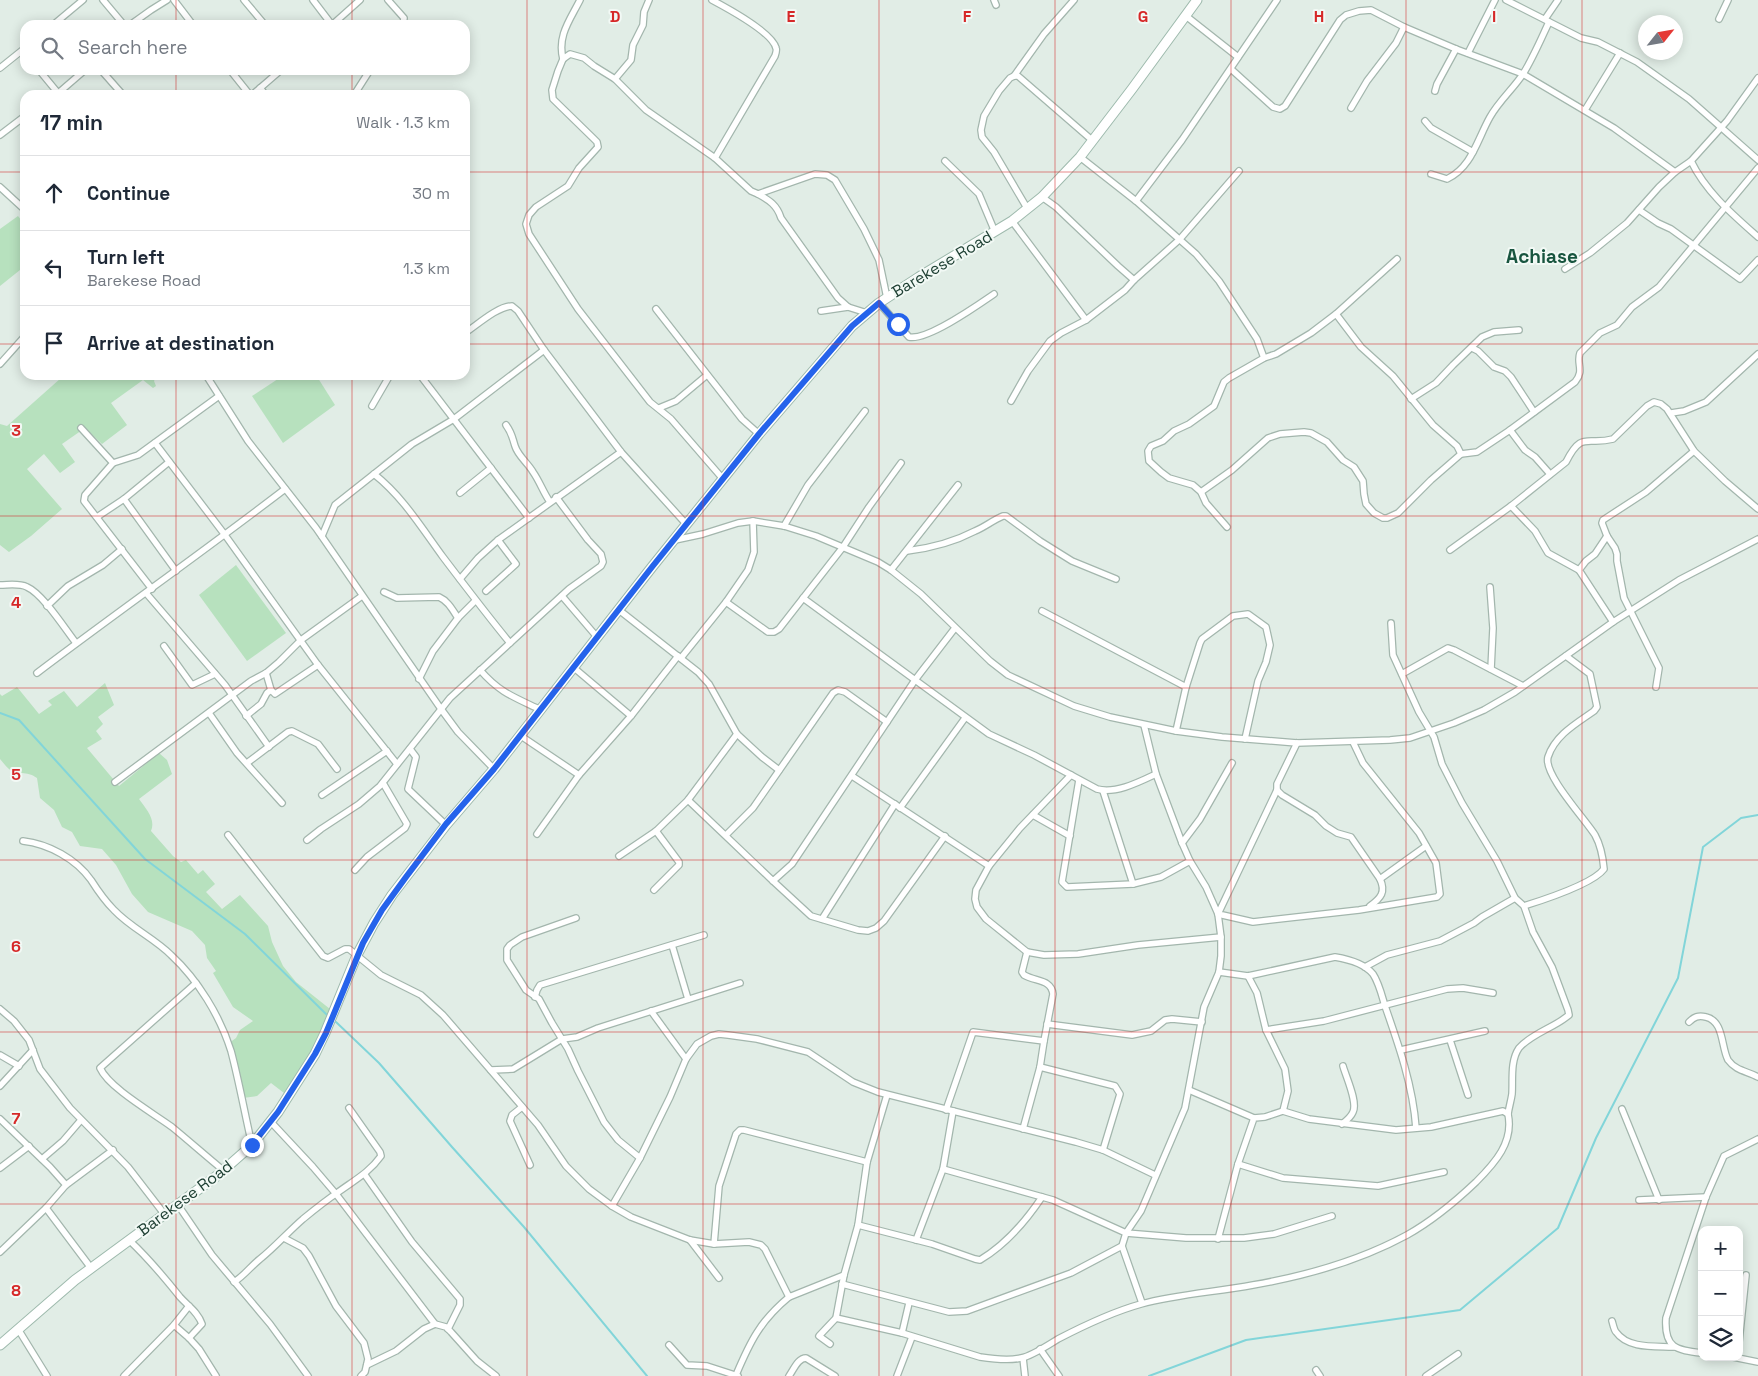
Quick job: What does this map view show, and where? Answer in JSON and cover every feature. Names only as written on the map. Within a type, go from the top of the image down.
[{"type":"main road","name":"Barekese Road","points":[[0,1345],[91,1268],[165,1215],[252,1145],[292,1092],[315,1054],[326,1033],[357,956],[382,910],[446,824],[521,736],[597,637],[759,434],[852,326],[867,313],[919,277],[1012,221],[1042,197],[1093,141],[1197,0]]},
{"type":"street","points":[[59,20],[83,0]]},
{"type":"street","points":[[103,0],[120,20]]},
{"type":"street","points":[[137,20],[167,0]]},
{"type":"street","points":[[174,0],[189,20]]},
{"type":"street","points":[[244,0],[261,20]]},
{"type":"street","points":[[313,0],[328,20]]},
{"type":"street","points":[[338,20],[360,0]]},
{"type":"street","points":[[388,0],[404,20]]},
{"type":"street","points":[[580,0],[561,40],[560,48],[563,59],[552,90],[553,99],[597,142],[598,147],[579,168],[568,186],[536,207],[528,215],[526,224],[529,234],[578,308],[650,402],[671,418],[723,479]]},
{"type":"street","points":[[615,79],[631,60],[633,45],[643,25],[644,12],[648,0]]},
{"type":"street","points":[[712,0],[753,24],[772,41],[776,49],[775,56],[715,158]]},
{"type":"street","points":[[1028,208],[994,152],[982,137],[981,130],[984,116],[999,91],[1014,76],[1044,34],[1074,0]]},
{"type":"street","points":[[1136,201],[1169,158],[1277,0]]},
{"type":"street","points":[[1468,53],[1495,0]]},
{"type":"street","points":[[1506,0],[1581,38],[1598,42],[1620,53],[1673,87],[1758,160]]},
{"type":"street","points":[[1431,174],[1447,179],[1456,175],[1464,166],[1491,116],[1523,74],[1558,0]]},
{"type":"street","points":[[1719,19],[1728,0]]},
{"type":"street","points":[[1230,69],[1273,106],[1280,108],[1285,106],[1340,20],[1346,15],[1371,10],[1404,27],[1456,49],[1523,74],[1614,128],[1675,172]]},
{"type":"street","points":[[1186,16],[1238,57]]},
{"type":"street","points":[[1351,108],[1367,81],[1396,43],[1404,27]]},
{"type":"street","points":[[1435,91],[1456,49]]},
{"type":"street","points":[[1585,110],[1620,53]]},
{"type":"street","points":[[0,68],[20,54]]},
{"type":"street","points":[[563,59],[570,54],[584,58],[615,79],[646,110],[715,158],[751,191],[767,198],[778,208],[780,218],[819,274],[838,298],[848,307]]},
{"type":"street","points":[[43,75],[54,90]]},
{"type":"street","points":[[62,90],[79,75]]},
{"type":"street","points":[[105,75],[119,90]]},
{"type":"street","points":[[234,75],[247,90]]},
{"type":"street","points":[[257,90],[275,75]]},
{"type":"street","points":[[357,90],[367,75]]},
{"type":"street","points":[[1014,76],[1018,76],[1043,96],[1093,141]]},
{"type":"street","points":[[1565,269],[1590,253],[1627,223],[1675,172],[1691,161],[1721,127],[1758,78]]},
{"type":"street","points":[[0,134],[20,120]]},
{"type":"street","points":[[1425,121],[1431,128],[1473,152]]},
{"type":"street","points":[[1080,157],[1136,201],[1196,254],[1219,281],[1257,339],[1264,358]]},
{"type":"street","points":[[945,161],[979,194],[995,232]]},
{"type":"street","points":[[1691,161],[1706,187],[1725,208],[1758,237]]},
{"type":"street","points":[[1201,492],[1232,470],[1268,438],[1280,434],[1304,432],[1311,433],[1327,442],[1342,460],[1354,467],[1363,481],[1366,504],[1374,513],[1387,518],[1398,513],[1431,480],[1462,454],[1477,452],[1575,382],[1581,370],[1578,357],[1580,353],[1600,333],[1617,325],[1632,307],[1659,287],[1758,168]]},
{"type":"street","points":[[1011,401],[1028,371],[1050,341],[1086,320],[1113,301],[1180,239],[1239,171]]},
{"type":"street","points":[[758,194],[815,174],[827,175],[836,180],[879,260],[887,298]]},
{"type":"street","points":[[0,188],[20,206]]},
{"type":"street","points":[[1042,197],[1056,207],[1134,280]]},
{"type":"street","points":[[1639,210],[1671,229],[1740,280],[1758,260]]},
{"type":"street","points":[[1012,221],[1086,320]]},
{"type":"street","points":[[1228,527],[1206,503],[1201,492],[1193,485],[1169,478],[1149,461],[1148,451],[1151,446],[1163,441],[1214,406],[1224,382],[1229,378],[1264,358],[1276,354],[1311,333],[1336,314],[1396,259]]},
{"type":"street","points":[[879,303],[910,337],[915,338],[946,325],[994,294]]},
{"type":"street","points":[[470,329],[506,306],[512,306],[518,311],[544,350],[621,452],[686,525]]},
{"type":"street","points":[[821,310],[848,307],[867,313]]},
{"type":"street","points":[[656,309],[742,420],[759,434]]},
{"type":"street","points":[[1336,314],[1361,347],[1393,376],[1411,399],[1434,425],[1457,446],[1462,454]]},
{"type":"street","points":[[1411,399],[1436,383],[1482,337],[1494,332],[1519,330]]},
{"type":"street","points":[[0,364],[20,342]]},
{"type":"street","points":[[1472,348],[1478,351],[1494,367],[1505,371],[1511,377],[1534,412]]},
{"type":"street","points":[[322,536],[335,505],[412,444],[454,419],[544,350]]},
{"type":"street","points":[[1671,413],[1684,411],[1706,402],[1758,354]]},
{"type":"street","points":[[659,408],[676,400],[707,375]]},
{"type":"street","points":[[209,380],[248,441],[322,536],[440,709],[464,738],[494,769]]},
{"type":"street","points":[[372,406],[387,380]]},
{"type":"street","points":[[424,380],[529,518]]},
{"type":"street","points":[[152,589],[84,501],[84,498],[113,463],[138,456],[219,396]]},
{"type":"street","points":[[1450,550],[1511,506],[1566,462],[1571,451],[1582,442],[1613,439],[1647,406],[1654,402],[1660,404],[1671,413],[1694,451],[1724,481],[1758,509]]},
{"type":"street","points":[[784,526],[808,486],[865,411]]},
{"type":"street","points":[[506,425],[513,434],[514,446],[532,470],[543,493],[550,502]]},
{"type":"street","points":[[82,428],[113,463]]},
{"type":"street","points":[[1510,430],[1526,450],[1550,474]]},
{"type":"street","points":[[155,442],[225,535],[318,665],[397,764]]},
{"type":"street","points":[[1656,686],[1659,668],[1630,611],[1616,561],[1617,554],[1602,526],[1603,520],[1646,492],[1694,451]]},
{"type":"street","points":[[460,579],[478,558],[498,540],[621,452]]},
{"type":"street","points":[[97,517],[124,499],[169,462]]},
{"type":"street","points":[[726,602],[768,632],[774,632],[779,629],[843,546],[868,507],[901,462]]},
{"type":"street","points":[[460,492],[491,468]]},
{"type":"street","points":[[374,474],[404,501],[475,602],[510,643]]},
{"type":"street","points":[[891,570],[958,485]]},
{"type":"street","points":[[37,673],[176,572],[285,489]]},
{"type":"street","points":[[307,840],[359,804],[383,783],[440,709],[569,589],[601,566],[603,562],[601,554],[556,497]]},
{"type":"street","points":[[124,499],[176,572]]},
{"type":"street","points":[[1511,506],[1535,531],[1548,553],[1579,570],[1613,622]]},
{"type":"street","points":[[907,550],[925,549],[953,541],[1006,516],[1040,541],[1072,561],[1116,579]]},
{"type":"street","points":[[537,834],[579,775],[726,602],[748,570],[752,560],[754,542],[753,521]]},
{"type":"street","points":[[675,540],[703,534],[738,523],[753,521],[784,526],[843,546],[891,570],[921,594],[990,661],[1008,675],[1074,706],[1144,725],[1176,731],[1245,739],[1297,742],[1353,742],[1410,738],[1484,710],[1523,686],[1613,622],[1679,580],[1758,539]]},
{"type":"street","points":[[1579,570],[1595,554],[1607,536]]},
{"type":"street","points":[[486,591],[516,564],[498,540]]},
{"type":"street","points":[[47,606],[68,586],[97,569],[122,549]]},
{"type":"street","points":[[0,585],[26,586],[32,590],[76,643]]},
{"type":"street","points":[[1490,587],[1493,628],[1491,669]]},
{"type":"street","points":[[384,592],[397,598],[439,597],[448,603],[458,618]]},
{"type":"street","points":[[146,593],[232,695],[269,747]]},
{"type":"street","points":[[115,782],[251,681],[266,673],[301,640],[362,596]]},
{"type":"street","points":[[562,596],[597,637]]},
{"type":"street","points":[[803,598],[989,734],[1034,755],[1102,791],[1115,790],[1156,774]]},
{"type":"street","points":[[419,678],[433,651],[458,618],[475,602]]},
{"type":"street","points":[[619,610],[698,672],[709,684],[737,734],[762,758],[779,770]]},
{"type":"street","points":[[1042,612],[1186,687]]},
{"type":"street","points":[[1176,731],[1186,687],[1202,639],[1233,616],[1248,614],[1266,627],[1270,645],[1266,662],[1258,681],[1245,739]]},
{"type":"street","points":[[836,1318],[992,1359],[1023,1358],[1101,1318],[1142,1304],[1255,1285],[1295,1276],[1378,1250],[1435,1217],[1466,1191],[1491,1166],[1504,1147],[1509,1130],[1508,1114],[1512,1097],[1512,1073],[1515,1058],[1520,1048],[1568,1015],[1568,1010],[1552,967],[1533,932],[1524,906],[1515,898],[1484,837],[1474,824],[1442,764],[1434,737],[1419,712],[1393,656],[1391,623]]},
{"type":"street","points":[[773,881],[792,864],[915,680],[955,628]]},
{"type":"street","points":[[164,646],[192,685],[215,674]]},
{"type":"street","points":[[1402,674],[1448,648],[1523,686]]},
{"type":"street","points":[[1524,906],[1552,897],[1593,878],[1604,869],[1596,837],[1558,785],[1548,764],[1552,747],[1568,729],[1597,707],[1590,674],[1566,656]]},
{"type":"street","points":[[266,673],[271,690],[277,694],[318,665]]},
{"type":"street","points":[[573,668],[630,716]]},
{"type":"street","points":[[480,670],[505,694],[541,710]]},
{"type":"street","points":[[246,716],[261,704],[267,693],[271,690]]},
{"type":"street","points":[[726,835],[753,808],[833,693],[838,690],[845,692],[887,722]]},
{"type":"street","points":[[208,713],[237,753],[282,802]]},
{"type":"street","points":[[822,919],[898,806],[965,718]]},
{"type":"street","points":[[1142,1304],[1122,1246],[1126,1233],[1141,1211],[1186,1108],[1204,1007],[1219,972],[1221,937],[1218,914],[1206,887],[1190,861],[1182,843],[1156,774],[1144,725]]},
{"type":"street","points":[[247,763],[288,732],[296,732],[318,744],[337,769]]},
{"type":"street","points":[[619,856],[656,831],[688,800],[737,734]]},
{"type":"street","points":[[521,736],[579,775]]},
{"type":"street","points":[[1218,914],[1277,790],[1277,784],[1297,742]]},
{"type":"street","points":[[1218,914],[1253,922],[1359,910],[1437,897],[1440,894],[1436,863],[1419,833],[1363,763],[1353,742]]},
{"type":"street","points":[[410,749],[416,757],[408,789],[446,824]]},
{"type":"street","points":[[322,795],[387,751]]},
{"type":"street","points":[[1182,843],[1200,819],[1232,763]]},
{"type":"street","points":[[1070,775],[989,866],[976,890],[975,899],[977,908],[986,918],[1026,952],[1044,955],[1078,954],[1138,945],[1221,937]]},
{"type":"street","points":[[852,776],[989,866]]},
{"type":"street","points":[[1080,780],[1062,882],[1064,885],[1067,887],[1133,884],[1161,877],[1190,861]]},
{"type":"street","points":[[355,870],[367,857],[405,828],[407,824],[383,783]]},
{"type":"street","points":[[1277,790],[1315,815],[1326,826],[1337,833],[1351,838],[1383,886],[1383,891],[1377,901],[1368,907]]},
{"type":"street","points":[[1102,791],[1133,884]]},
{"type":"street","points":[[688,800],[811,916],[858,930],[868,931],[876,928],[884,921],[945,836]]},
{"type":"street","points":[[1033,815],[1070,836]]},
{"type":"street","points":[[654,890],[680,862],[656,831]]},
{"type":"street","points":[[228,835],[323,956],[333,957],[345,949],[349,949],[381,975],[421,995],[443,1014],[538,1125],[557,1155],[572,1173],[612,1206],[630,1218],[690,1240],[714,1244],[749,1242],[761,1245],[766,1249],[789,1297]]},
{"type":"street","points":[[23,841],[38,843],[58,852],[76,864],[115,912],[169,953],[196,982],[217,1019],[230,1050],[252,1145]]},
{"type":"street","points":[[1380,879],[1426,846]]},
{"type":"street","points":[[1365,967],[1387,956],[1440,941],[1515,898]]},
{"type":"street","points":[[576,918],[522,937],[507,949],[507,960],[526,990],[539,999],[562,1039],[604,1122],[618,1140],[640,1158]]},
{"type":"street","points":[[535,996],[540,985],[704,935]]},
{"type":"street","points":[[672,945],[688,999]]},
{"type":"street","points":[[1023,1129],[1040,1068],[1053,994],[1049,983],[1024,976],[1022,972],[1026,952]]},
{"type":"street","points":[[1219,972],[1248,976],[1335,957],[1343,958],[1365,967],[1373,974],[1401,1050],[1414,1104],[1416,1128]]},
{"type":"street","points":[[1248,976],[1257,993],[1266,1030],[1285,1069],[1288,1091],[1283,1111]]},
{"type":"street","points":[[196,982],[100,1068],[107,1079],[113,1084],[173,1128],[223,1170]]},
{"type":"street","points":[[491,1070],[513,1069],[562,1039],[577,1037],[598,1028],[740,983]]},
{"type":"street","points":[[1266,1030],[1356,1014],[1385,1004],[1447,989],[1463,988],[1493,992]]},
{"type":"street","points":[[0,1009],[14,1021],[28,1040],[44,1076],[81,1120],[113,1150],[165,1215]]},
{"type":"street","points":[[651,1011],[686,1059]]},
{"type":"street","points":[[1689,1022],[1695,1017],[1703,1016],[1715,1021],[1728,1059],[1737,1069],[1758,1078]]},
{"type":"street","points":[[1047,1024],[1132,1035],[1151,1031],[1165,1020],[1202,1022]]},
{"type":"street","points":[[1401,1050],[1485,1031]]},
{"type":"street","points":[[946,1110],[973,1032],[1044,1040]]},
{"type":"street","points":[[612,1206],[640,1158],[670,1097],[686,1059],[697,1044],[719,1034],[757,1039],[808,1052],[853,1082],[887,1095],[1103,1150],[1156,1175]]},
{"type":"street","points":[[1450,1040],[1468,1095]]},
{"type":"street","points":[[0,1086],[33,1050]]},
{"type":"street","points":[[0,1055],[19,1066]]},
{"type":"street","points":[[1342,1124],[1353,1114],[1354,1109],[1354,1102],[1343,1066]]},
{"type":"street","points":[[1040,1068],[1115,1086],[1120,1094],[1103,1150]]},
{"type":"street","points":[[1189,1090],[1254,1118],[1265,1117],[1283,1111],[1309,1120],[1396,1130],[1432,1127],[1503,1111],[1508,1114]]},
{"type":"street","points":[[830,1344],[819,1336],[836,1318],[844,1275],[858,1225],[867,1162],[887,1095]]},
{"type":"street","points":[[522,1107],[512,1115],[510,1121],[530,1165]]},
{"type":"street","points":[[234,1282],[242,1277],[303,1219],[365,1175],[376,1163],[380,1152],[349,1108]]},
{"type":"street","points":[[1622,1109],[1659,1200]]},
{"type":"street","points":[[916,1240],[943,1169],[953,1111]]},
{"type":"street","points":[[1218,1239],[1238,1164],[1254,1118]]},
{"type":"street","points":[[0,1119],[42,1159],[66,1186]]},
{"type":"street","points":[[42,1159],[63,1141],[81,1120]]},
{"type":"street","points":[[271,1122],[336,1194],[435,1324],[448,1329],[477,1361],[496,1376]]},
{"type":"street","points":[[714,1244],[719,1186],[736,1134],[740,1130],[867,1162]]},
{"type":"street","points":[[1673,1347],[1668,1339],[1666,1318],[1706,1197],[1724,1156],[1758,1139]]},
{"type":"street","points":[[0,1168],[29,1146]]},
{"type":"street","points":[[0,1252],[66,1186],[113,1150]]},
{"type":"street","points":[[1238,1164],[1283,1178],[1378,1186],[1444,1172]]},
{"type":"street","points":[[943,1169],[1053,1200],[1126,1233],[1186,1238],[1244,1238],[1274,1234],[1332,1216]]},
{"type":"street","points":[[365,1175],[412,1242],[460,1299],[460,1305],[448,1329]]},
{"type":"street","points":[[858,1225],[916,1240],[980,1260],[1013,1233],[1042,1197]]},
{"type":"street","points":[[1640,1200],[1706,1197]]},
{"type":"street","points":[[178,1205],[212,1255],[270,1324],[308,1376]]},
{"type":"street","points":[[46,1208],[91,1268]]},
{"type":"street","points":[[284,1238],[297,1244],[309,1256],[336,1306],[364,1344],[367,1352],[367,1365],[361,1376]]},
{"type":"street","points":[[690,1240],[719,1278]]},
{"type":"street","points":[[130,1241],[151,1261],[197,1314],[202,1324],[189,1338]]},
{"type":"street","points":[[842,1284],[949,1312],[966,1311],[1071,1273],[1122,1246]]},
{"type":"street","points":[[669,1345],[688,1366],[707,1366],[737,1376],[750,1344],[760,1327],[789,1297],[844,1275]]},
{"type":"street","points":[[1742,1316],[1746,1275]]},
{"type":"street","points":[[902,1334],[909,1303]]},
{"type":"street","points":[[124,1376],[174,1325],[189,1306]]},
{"type":"street","points":[[1612,1321],[1616,1333],[1629,1342],[1642,1346],[1673,1347],[1698,1353]]},
{"type":"street","points":[[367,1365],[396,1351],[424,1329],[435,1324]]},
{"type":"street","points":[[174,1325],[199,1349],[216,1376]]},
{"type":"street","points":[[18,1328],[47,1376]]},
{"type":"street","points":[[897,1376],[912,1337]]},
{"type":"street","points":[[1040,1349],[1059,1376]]},
{"type":"street","points":[[1426,1376],[1458,1354]]},
{"type":"street","points":[[789,1376],[802,1358],[806,1358],[835,1376]]},
{"type":"street","points":[[1023,1358],[1025,1376]]},
{"type":"street","points":[[1743,1359],[1758,1362]]},
{"type":"street","points":[[1316,1370],[1320,1376]]},
{"type":"green space","points":[[18,216],[20,219],[20,270],[0,286],[0,229]]},
{"type":"green space","points":[[59,380],[143,380],[111,403],[127,425],[102,444],[85,428],[62,444],[75,462],[60,473],[44,454],[27,469],[62,509],[9,552],[0,545],[0,424],[7,426]]},
{"type":"green space","points":[[143,380],[154,380],[156,386],[153,388]]},
{"type":"green space","points":[[276,380],[319,380],[335,405],[283,443],[252,396]]},
{"type":"green space","points":[[236,565],[286,633],[247,661],[199,595]]},
{"type":"green space","points":[[105,683],[114,705],[98,717],[103,724],[96,731],[102,739],[87,748],[119,786],[159,753],[167,760],[172,774],[139,799],[151,818],[151,831],[173,856],[181,862],[186,860],[198,874],[203,870],[215,884],[206,892],[222,909],[240,895],[268,926],[272,942],[283,966],[296,982],[330,1009],[310,1052],[284,1093],[271,1083],[257,1096],[243,1098],[229,1043],[236,1038],[240,1030],[253,1021],[233,1007],[213,973],[216,971],[207,958],[205,945],[192,931],[148,912],[132,894],[116,865],[102,849],[80,846],[72,832],[62,827],[54,810],[40,798],[37,778],[29,774],[12,771],[0,759],[0,694],[2,696],[17,687],[39,714],[52,705],[48,701],[64,691],[77,707]]},
{"type":"waterway","points":[[0,713],[19,720],[145,859],[245,934],[327,1015]]},
{"type":"waterway","points":[[1149,1376],[1246,1340],[1460,1310],[1558,1228],[1596,1138],[1678,978],[1703,847],[1741,818],[1758,815]]},
{"type":"waterway","points":[[336,1022],[379,1063],[524,1227],[647,1376]]},
{"type":"district","name":"Achiase","points":[[1542,256]]},
{"type":"route","points":[[252,1145],[292,1092],[315,1054],[326,1033],[357,956],[374,923],[446,824],[494,769],[759,434],[852,326],[879,303],[898,324]]}]
